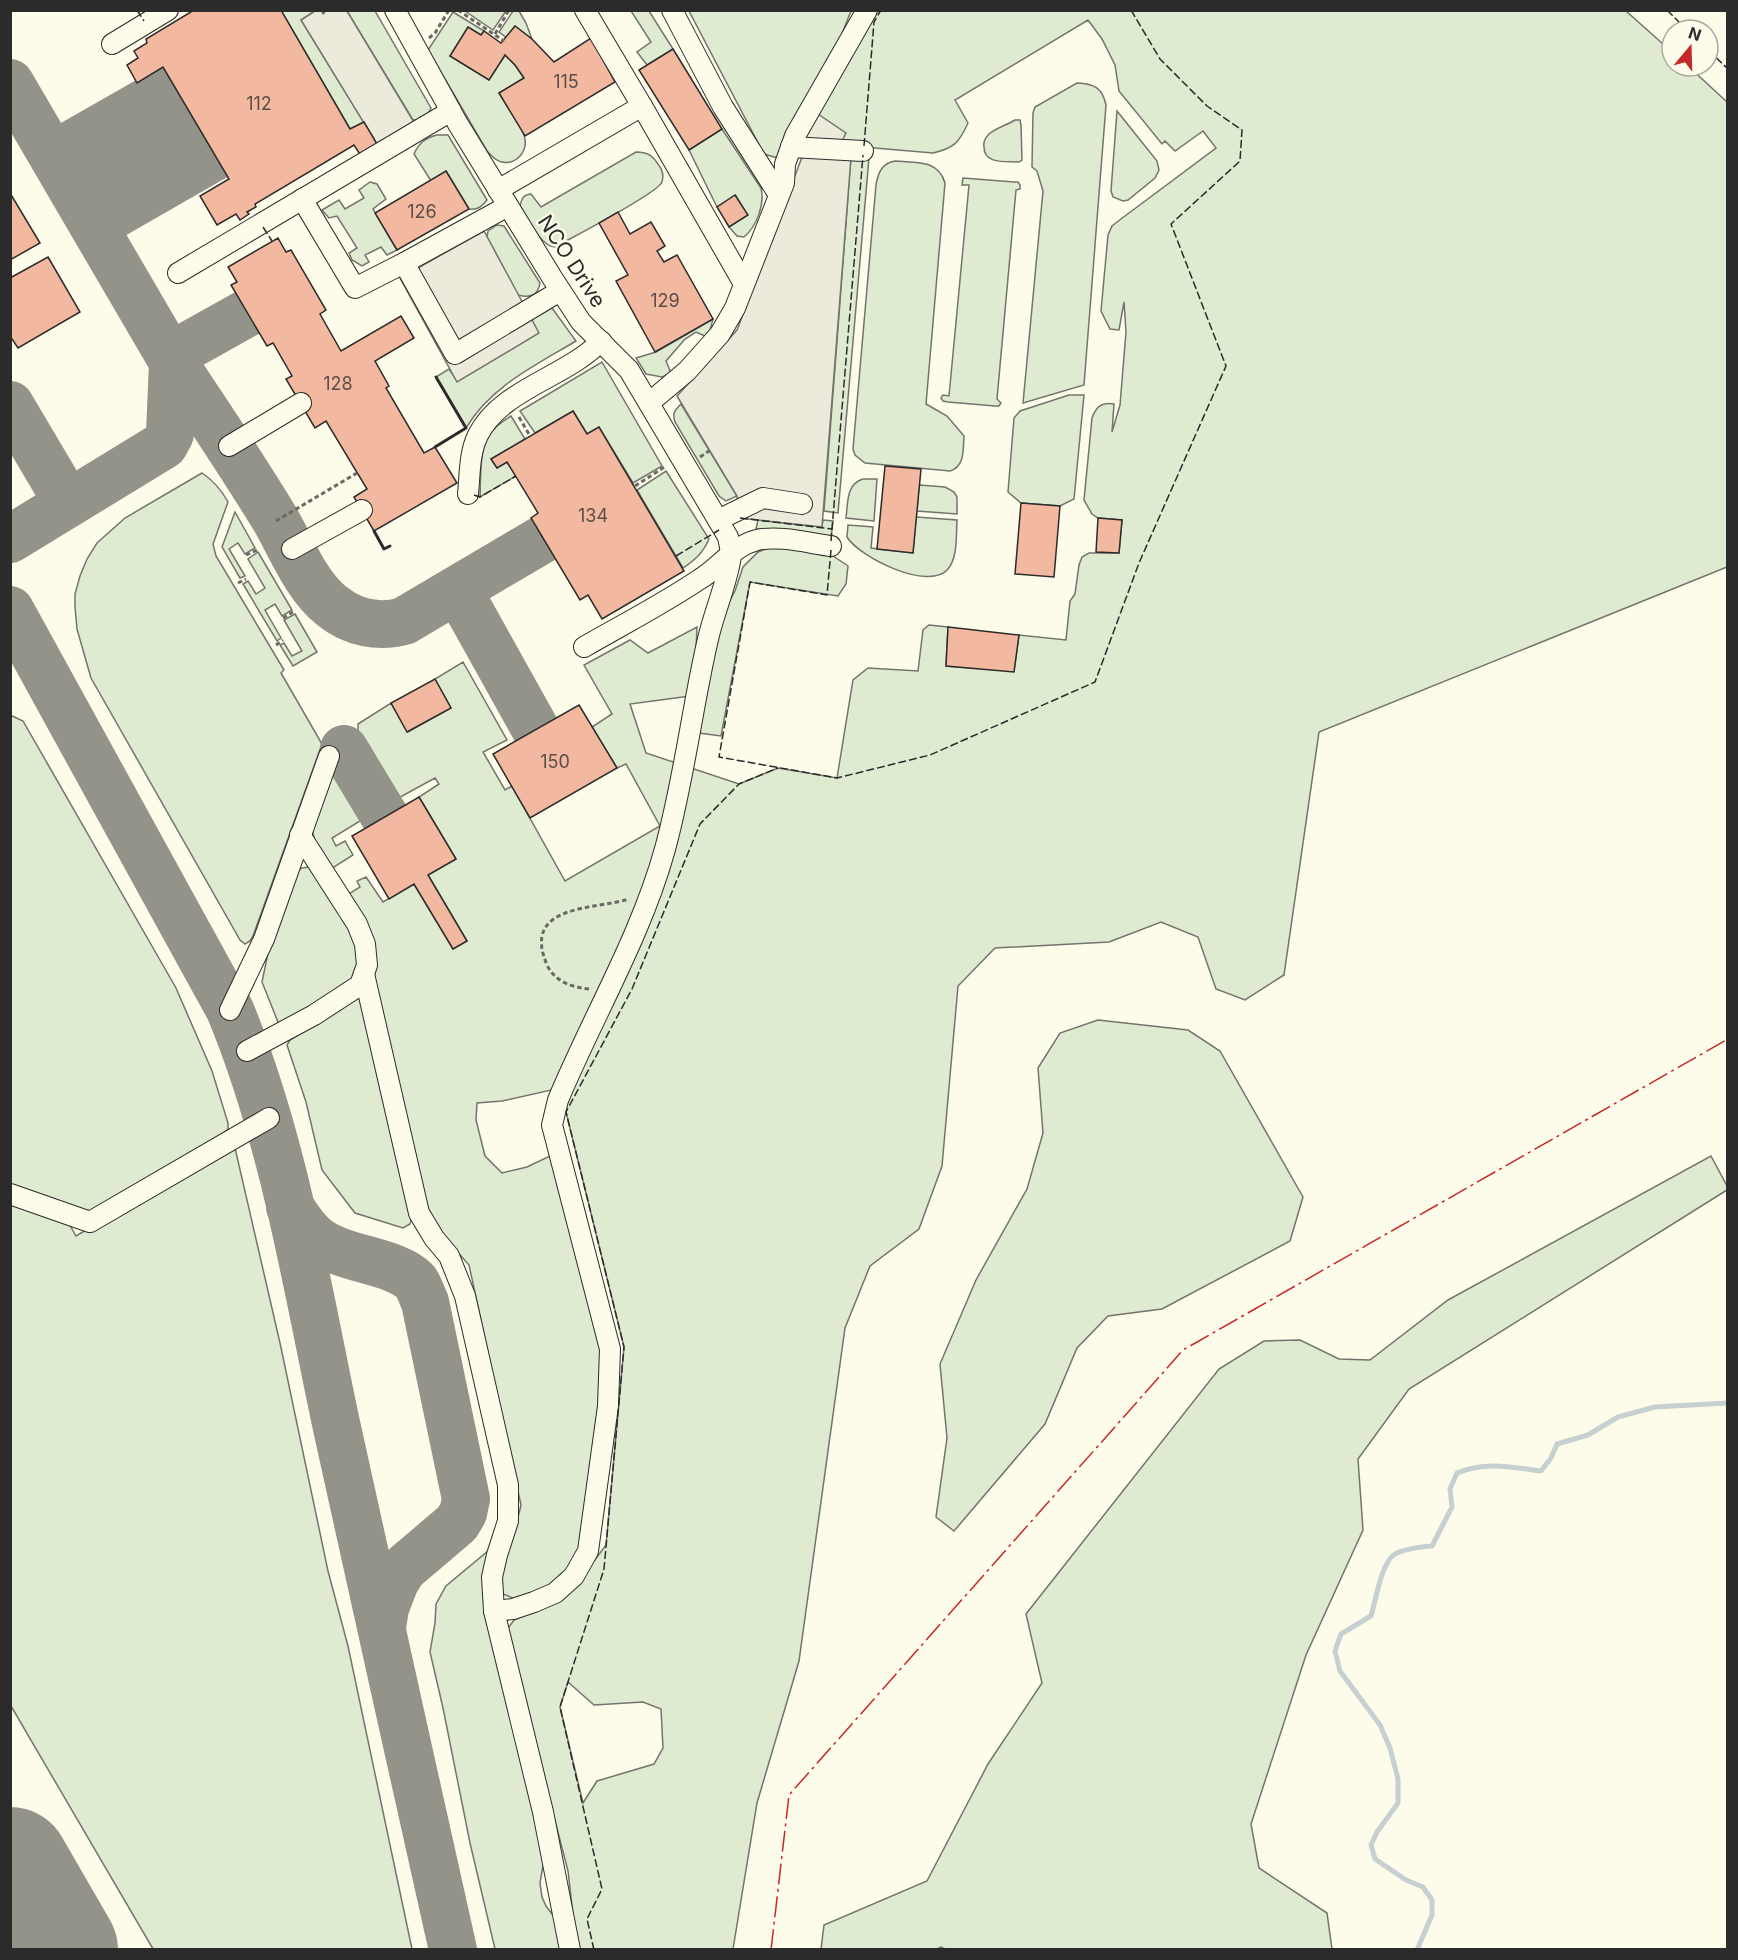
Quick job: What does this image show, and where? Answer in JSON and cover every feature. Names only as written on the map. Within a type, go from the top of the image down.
[{"type":"lane","points":[[112,44],[168,10]]},
{"type":"lane","name":"NCO Drive","points":[[395,10],[451,111],[560,291],[581,322],[629,370],[728,537],[731,553]]},
{"type":"lane","points":[[585,10],[744,284]]},
{"type":"lane","points":[[672,10],[723,108],[779,195]]},
{"type":"lane","points":[[649,403],[687,371],[720,334],[735,308],[784,183],[785,164],[795,136],[867,10]]},
{"type":"lane","points":[[302,199],[355,288],[404,263],[642,106]]},
{"type":"lane","points":[[178,273],[451,111]]},
{"type":"lane","points":[[791,147],[863,152]]},
{"type":"lane","points":[[404,263],[455,354],[560,291]]},
{"type":"lane","points":[[468,494],[471,459],[478,436],[489,419],[509,402],[594,349],[601,341]]},
{"type":"lane","points":[[229,446],[301,404]]},
{"type":"lane","points":[[720,524],[763,498],[802,504]]},
{"type":"lane","points":[[292,549],[362,510]]},
{"type":"lane","points":[[584,647],[701,579],[744,545],[758,540],[778,539],[831,546]]},
{"type":"lane","points":[[494,1611],[513,1609],[555,1593],[574,1576],[588,1551],[608,1406],[610,1349],[552,1125],[561,1092],[629,946],[665,850],[680,787],[708,638],[731,553]]},
{"type":"lane","points":[[230,1010],[264,939],[329,756]]},
{"type":"lane","points":[[247,1051],[314,1016],[360,985],[367,965],[364,944],[357,924],[300,835]]},
{"type":"lane","points":[[364,974],[419,1213],[434,1238],[449,1256],[465,1296],[508,1485],[508,1521],[496,1555],[492,1577],[494,1611],[543,1812],[570,1950]]},
{"type":"lane","points":[[10,1194],[90,1222],[269,1118]]},
{"type":"path","points":[[458,10],[504,40]]},
{"type":"path","points":[[495,34],[509,10]]},
{"type":"path","points":[[509,402],[530,436]]},
{"type":"path","points":[[635,486],[681,457]]},
{"type":"path","points":[[276,521],[357,473]]},
{"type":"path","points":[[246,555],[257,550]]},
{"type":"path","points":[[238,583],[246,579]]},
{"type":"path","points":[[283,618],[293,612]]},
{"type":"path","points":[[276,645],[283,640]]},
{"type":"path","points":[[589,989],[564,983],[550,970],[542,951],[542,935],[548,922],[562,913],[581,907],[612,904],[630,899],[642,891],[656,876]]},
{"type":"green space","points":[[281,11],[315,11],[301,20],[364,122],[350,129]]},
{"type":"green space","points":[[347,11],[375,11],[431,108],[424,117],[413,120]]},
{"type":"green space","points":[[465,11],[506,11],[493,30]]},
{"type":"green space","points":[[513,11],[519,11],[532,39],[515,26],[507,38],[499,32]]},
{"type":"green space","points":[[631,11],[649,11],[673,49],[647,65],[637,52],[651,42]]},
{"type":"green space","points":[[689,11],[851,11],[841,36],[802,107],[778,158],[764,154]]},
{"type":"green space","points":[[874,11],[1626,11],[1660,41],[1660,78],[1701,78],[1727,102],[1727,567],[1319,732],[1284,975],[1245,1000],[1216,989],[1198,937],[1161,922],[1109,942],[995,948],[958,986],[942,1166],[919,1229],[870,1266],[845,1328],[799,1661],[757,1803],[733,1949],[577,1949],[568,1871],[506,1631],[514,1620],[530,1613],[592,1564],[606,1545],[624,1347],[566,1112],[551,1090],[502,1101],[477,1103],[476,1120],[485,1156],[502,1173],[527,1167],[552,1155],[602,1349],[602,1384],[587,1531],[567,1579],[515,1599],[501,1593],[504,1559],[521,1505],[469,1265],[426,1216],[347,895],[360,887],[357,881],[366,877],[383,902],[414,884],[453,949],[467,941],[428,875],[456,859],[419,797],[439,784],[435,778],[393,801],[358,742],[358,724],[391,703],[408,732],[451,708],[435,679],[463,662],[507,740],[483,752],[505,790],[512,786],[565,881],[660,826],[626,764],[617,768],[592,727],[612,714],[584,665],[630,640],[648,653],[697,627],[695,671],[690,696],[630,704],[646,753],[739,784],[778,768],[837,778],[853,680],[868,668],[918,671],[923,630],[929,625],[948,627],[946,666],[1014,671],[1019,635],[1066,640],[1070,601],[1075,594],[1082,557],[1089,553],[1119,553],[1122,520],[1098,518],[1092,514],[1084,500],[1092,418],[1100,406],[1114,404],[1112,432],[1120,405],[1126,332],[1124,302],[1119,330],[1110,329],[1101,311],[1108,235],[1112,226],[1216,148],[1203,131],[1175,151],[1165,141],[1162,144],[1119,91],[1115,65],[1102,39],[1088,20],[955,100],[968,123],[962,135],[951,147],[933,153],[840,145],[815,112]],"holes":[[[568,1682],[594,1705],[643,1702],[661,1709],[663,1748],[654,1764],[597,1781],[583,1803],[560,1707]]]},
{"type":"green space","points":[[453,12],[484,31],[481,35],[468,27],[450,56],[489,80],[505,55],[524,78],[499,93],[518,122],[525,139],[522,153],[512,162],[497,161],[487,151],[428,50]]},
{"type":"green space","points":[[1077,83],[1088,84],[1100,90],[1106,105],[1084,385],[1023,403],[1043,191],[1037,171],[1032,167],[1033,113],[1035,107]]},
{"type":"green space","points":[[1117,111],[1157,161],[1159,170],[1155,178],[1128,200],[1123,201],[1113,197],[1111,191]]},
{"type":"green space","points":[[1015,120],[1020,120],[1021,125],[1022,160],[1003,162],[988,157],[984,145],[986,137]]},
{"type":"green space","points":[[722,129],[761,188],[762,201],[759,214],[753,227],[744,237],[737,236],[729,227],[747,215],[736,196],[717,207],[689,150]]},
{"type":"green space","points":[[437,135],[448,135],[487,200],[479,208],[469,209],[446,171],[431,181],[414,154],[423,142]]},
{"type":"green space","points":[[636,152],[654,158],[659,166],[663,180],[657,188],[555,247],[550,246],[540,237],[520,206],[525,196],[531,194],[541,207]]},
{"type":"green space","points":[[851,157],[869,158],[838,513],[824,511]]},
{"type":"green space","points":[[895,161],[932,166],[942,175],[945,183],[926,404],[947,416],[964,436],[961,462],[950,471],[865,463],[855,455],[853,449],[876,185],[881,169]]},
{"type":"green space","points":[[963,178],[1018,182],[1020,185],[1020,189],[1016,190],[997,399],[1001,403],[999,406],[948,402],[941,398],[943,395],[949,396],[969,185],[962,185]]},
{"type":"green space","points":[[370,182],[377,184],[386,199],[373,209],[397,250],[387,255],[381,247],[365,255],[369,262],[362,266],[352,260],[349,253],[357,248],[337,216],[329,218],[322,210],[339,200],[345,209],[364,198],[359,190]]},
{"type":"green space","points":[[497,225],[504,226],[540,283],[533,295],[518,295],[487,237],[488,231]]},
{"type":"green space","points":[[552,308],[576,341],[501,388],[476,413],[466,428],[436,377],[449,369],[457,381],[538,333],[531,319]]},
{"type":"green space","points":[[713,319],[710,330],[705,336],[696,332],[685,339],[666,361],[671,373],[662,377],[646,374],[636,358],[656,352]]},
{"type":"green space","points":[[602,362],[662,466],[633,483],[599,427],[587,434],[573,411],[535,433],[520,411]]},
{"type":"green space","points":[[1069,395],[1084,395],[1074,499],[1060,506],[1021,503],[1008,492],[1014,418],[1020,411]]},
{"type":"green space","points":[[681,404],[737,496],[726,501],[719,496],[675,422],[675,412]]},
{"type":"green space","points":[[511,416],[525,439],[491,459],[497,468],[507,462],[516,476],[480,497],[481,465],[486,442],[493,429]]},
{"type":"green space","points":[[666,471],[709,539],[698,556],[683,568],[637,490]]},
{"type":"green space","points":[[202,473],[217,486],[228,502],[213,544],[216,556],[284,670],[281,673],[322,744],[253,936],[245,944],[240,940],[91,678],[77,629],[75,594],[87,559],[97,543],[125,518]]},
{"type":"green space","points":[[863,479],[877,479],[874,521],[846,518],[853,485]]},
{"type":"green space","points":[[919,485],[945,487],[954,492],[957,497],[957,514],[917,511]]},
{"type":"green space","points":[[235,512],[255,548],[245,554],[238,543],[229,549],[245,576],[240,578],[222,547]]},
{"type":"green space","points":[[916,517],[957,520],[953,558],[948,569],[939,575],[926,577],[895,569],[865,554],[847,537],[848,525],[873,527],[871,548],[913,553]]},
{"type":"green space","points":[[758,520],[822,527],[823,520],[833,521],[831,538],[756,529]]},
{"type":"green space","points":[[781,547],[830,554],[848,566],[846,584],[838,596],[750,582],[721,736],[699,733],[721,617],[735,591],[743,567],[758,552]]},
{"type":"green space","points":[[258,552],[292,610],[282,616],[275,604],[265,610],[281,638],[277,641],[243,584],[248,581],[256,594],[265,588],[248,559]]},
{"type":"green space","points":[[295,614],[317,652],[293,666],[280,645],[284,643],[292,656],[302,651],[284,620]]},
{"type":"green space","points":[[10,715],[23,721],[176,988],[212,1071],[228,1123],[228,1129],[220,1137],[93,1212],[81,1212],[11,1188]]},
{"type":"green space","points":[[336,769],[365,818],[332,838],[336,846],[345,841],[353,855],[331,869],[315,841],[312,830],[333,771]]},
{"type":"green space","points":[[302,868],[316,869],[342,912],[354,937],[359,962],[346,987],[282,1025],[278,1022],[262,982],[268,953],[295,873]]},
{"type":"green space","points":[[357,998],[362,1000],[412,1218],[410,1224],[403,1228],[355,1213],[322,1170],[306,1102],[287,1045],[290,1040]]},
{"type":"green space","points":[[1098,1020],[1188,1030],[1220,1051],[1303,1197],[1290,1241],[1162,1309],[1108,1316],[1077,1348],[1045,1424],[954,1531],[936,1517],[947,1438],[940,1364],[976,1280],[1027,1189],[1043,1133],[1038,1068],[1060,1033]]},
{"type":"green space","points":[[235,1148],[280,1343],[328,1571],[348,1646],[412,1949],[153,1949],[11,1706],[10,1198],[67,1220],[76,1236],[225,1150]]},
{"type":"green space","points":[[1711,1156],[1727,1190],[1409,1389],[1358,1459],[1363,1530],[1306,1655],[1251,1824],[1259,1868],[1327,1913],[1332,1949],[947,1950],[941,1947],[935,1950],[821,1949],[824,1925],[927,1881],[988,1764],[1042,1683],[1026,1614],[1219,1369],[1264,1341],[1300,1340],[1339,1359],[1370,1360],[1448,1300]]},
{"type":"green space","points":[[488,1551],[504,1681],[544,1860],[540,1883],[542,1897],[556,1919],[563,1949],[495,1949],[430,1652],[436,1604],[446,1586]]},
{"type":"shaded area","points":[[315,11],[347,11],[415,124],[378,146],[301,20]]},
{"type":"shaded area","points":[[815,112],[846,133],[840,145],[852,145],[822,527],[740,518],[737,496],[677,396],[737,330],[802,157],[797,148]]},
{"type":"shaded area","points":[[484,231],[539,333],[457,382],[400,278]]},
{"type":"building","points":[[194,10],[281,10],[350,129],[364,122],[380,149],[363,159],[354,145],[255,204],[256,207],[240,220],[236,214],[217,225],[200,196],[229,179],[163,67],[137,83],[127,65],[138,58],[134,51],[147,43],[146,39]]},
{"type":"building","points":[[515,26],[532,39],[554,62],[591,38],[615,82],[525,136],[499,93],[524,78],[515,65],[505,55],[489,80],[450,56],[468,27],[481,35],[484,31],[501,43]]},
{"type":"building","points":[[673,49],[722,129],[689,150],[639,70]]},
{"type":"building","points":[[446,171],[469,209],[397,250],[375,213]]},
{"type":"building","points":[[10,193],[40,243],[10,260]]},
{"type":"building","points":[[735,195],[748,215],[729,227],[717,207]]},
{"type":"building","points":[[618,212],[630,234],[651,222],[665,246],[657,251],[664,262],[677,255],[713,319],[655,352],[616,281],[628,275],[599,223]]},
{"type":"building","points":[[278,238],[286,252],[291,250],[326,310],[320,314],[341,351],[401,316],[414,338],[375,361],[389,386],[386,388],[424,453],[435,447],[457,483],[374,531],[354,497],[367,489],[326,421],[315,428],[286,379],[292,376],[273,343],[267,346],[231,285],[237,282],[228,267]]},
{"type":"building","points":[[48,257],[80,312],[18,348],[10,336],[10,278]]},
{"type":"building","points":[[573,411],[587,434],[599,427],[684,571],[602,619],[588,595],[580,600],[531,518],[538,513],[507,462],[497,468],[491,459]]},
{"type":"building","points":[[885,466],[921,469],[913,553],[877,549]]},
{"type":"building","points":[[1021,503],[1060,506],[1054,577],[1015,574]]},
{"type":"building","points":[[1098,518],[1122,520],[1119,553],[1096,552]]},
{"type":"building","points":[[948,627],[1019,635],[1014,672],[946,666]]},
{"type":"building","points":[[435,679],[451,708],[407,732],[391,703]]},
{"type":"building","points":[[579,705],[617,768],[530,818],[493,754]]},
{"type":"building","points":[[419,797],[456,859],[428,875],[467,941],[453,949],[414,884],[389,899],[352,836]]},
{"type":"waterway","points":[[1417,1950],[1432,1915],[1432,1900],[1423,1887],[1406,1880],[1375,1859],[1371,1845],[1377,1832],[1398,1803],[1398,1779],[1390,1748],[1380,1725],[1340,1671],[1335,1651],[1341,1634],[1371,1616],[1386,1565],[1395,1554],[1403,1550],[1432,1546],[1452,1507],[1450,1489],[1457,1473],[1488,1466],[1541,1471],[1551,1458],[1557,1444],[1588,1435],[1618,1417],[1655,1407],[1728,1403]]},
{"type":"taxiway","points":[[10,83],[173,362],[170,434],[164,445],[10,539]]},
{"type":"taxiway","points":[[53,155],[174,86]]},
{"type":"taxiway","points":[[74,192],[195,121]]},
{"type":"taxiway","points":[[94,226],[216,156]]},
{"type":"taxiway","points":[[170,356],[247,313]]},
{"type":"taxiway","points":[[173,362],[263,499],[314,588],[340,612],[357,620],[376,624],[404,621],[543,539]]},
{"type":"taxiway","points":[[10,405],[68,503]]},
{"type":"taxiway","points":[[458,590],[536,730]]},
{"type":"taxiway","points":[[10,610],[230,1010],[249,1060],[266,1112],[293,1216],[351,1493],[453,1950]]},
{"type":"taxiway","points":[[344,749],[385,817]]},
{"type":"taxiway","points":[[290,1207],[309,1233],[328,1247],[406,1274],[415,1281],[425,1302],[466,1499],[463,1513],[457,1523],[403,1569],[395,1582],[385,1608],[382,1627]]},
{"type":"taxiway","points":[[45,1950],[46,1929]]},
{"type":"runway","points":[[10,1867],[58,1950]]},
{"type":"fence","points":[[137,10],[144,21]]},
{"type":"fence","points":[[864,146],[874,22],[881,10]]},
{"type":"fence","points":[[831,550],[827,595],[750,582],[719,757],[837,778],[930,755],[1095,682],[1139,563],[1226,366],[1171,224],[1240,161],[1242,130],[1207,106],[1160,59],[1131,10]]},
{"type":"fence","points":[[1667,10],[1675,18]]},
{"type":"fence","points":[[1720,61],[1728,69]]},
{"type":"fence","points":[[831,541],[863,155]]},
{"type":"fence","points":[[263,227],[272,241]]},
{"type":"fence","points":[[474,495],[480,497],[516,476]]},
{"type":"fence","points":[[740,518],[832,529]]},
{"type":"fence","points":[[676,556],[719,530]]},
{"type":"fence","points":[[594,1950],[587,1919],[602,1889],[560,1707],[604,1569],[624,1347],[566,1112],[632,989],[700,824],[739,784],[778,768]]},
{"type":"wall","points":[[435,447],[466,428],[436,377]]},
{"type":"wall","points":[[374,531],[384,549],[390,546]]},
{"type":"power","points":[[771,1950],[789,1795],[1183,1350],[1728,1039]]}]
